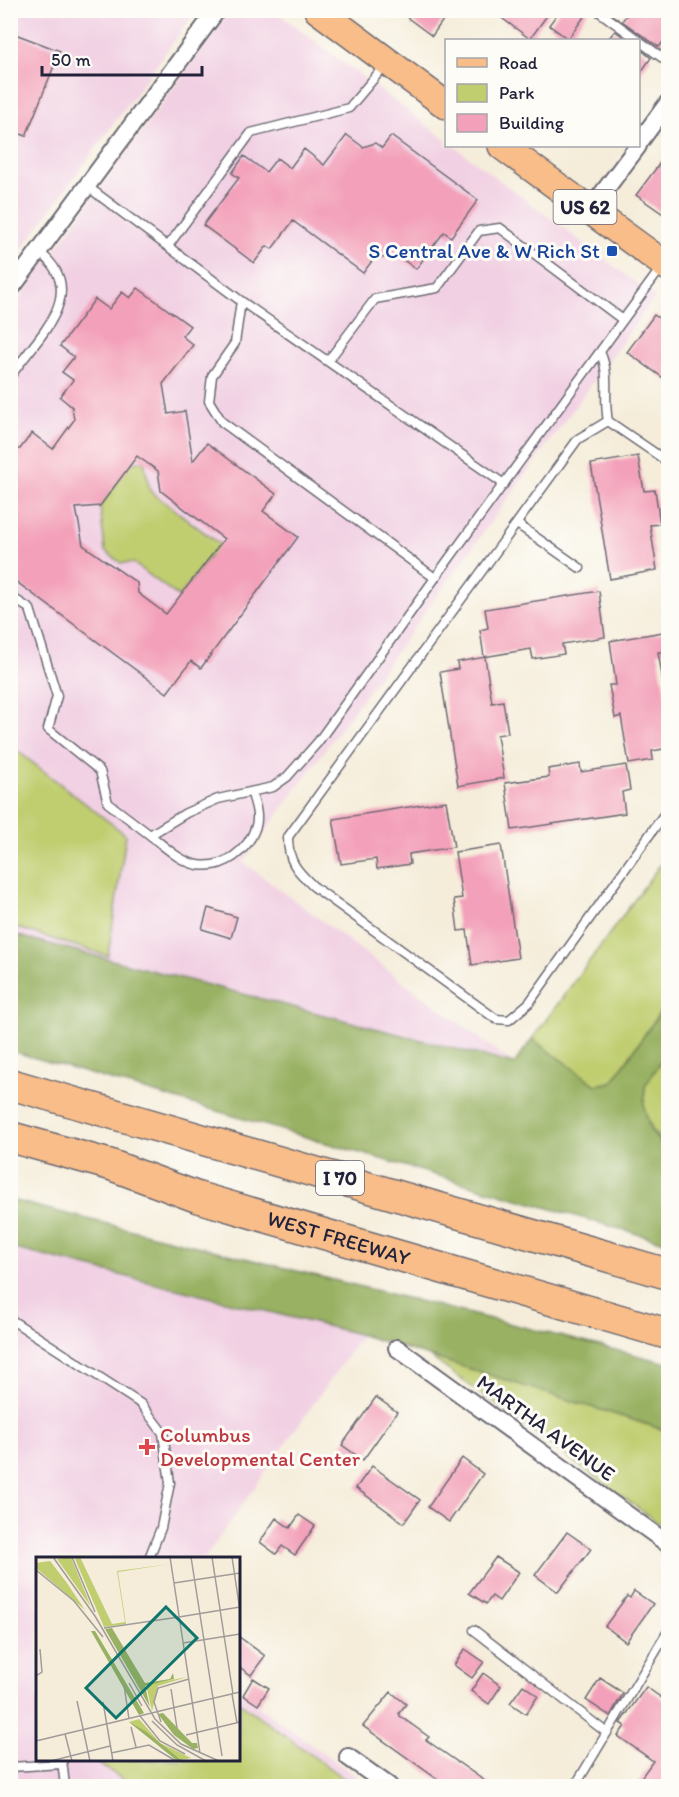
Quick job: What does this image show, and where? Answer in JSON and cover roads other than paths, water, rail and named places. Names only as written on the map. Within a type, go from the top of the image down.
[{"type":"highway","name":"I 70","points":[[10,1084],[669,1274]]},
{"type":"highway","name":"WEST FREEWAY","points":[[10,1137],[111,1165],[197,1197],[669,1334]]},
{"type":"main road","points":[[318,10],[445,104]]},
{"type":"main road","name":"US 62","points":[[503,147],[666,266]]},
{"type":"street","points":[[10,290],[217,10]]},
{"type":"street","points":[[640,142],[669,103]]},
{"type":"street","points":[[590,210],[637,147]]},
{"type":"street","name":"MARTHA AVENUE","points":[[397,1348],[669,1544]]},
{"type":"street","points":[[348,1757],[389,1786]]},
{"type":"lane","points":[[597,10],[637,39]]},
{"type":"lane","points":[[640,41],[669,62]]},
{"type":"lane","points":[[168,246],[251,133],[349,108],[387,62]]},
{"type":"lane","points":[[88,187],[242,301],[504,484]]},
{"type":"lane","points":[[328,361],[375,299],[437,288],[479,231],[500,228],[623,320]]},
{"type":"lane","points":[[10,377],[57,314],[60,299],[60,273],[54,263],[39,252]]},
{"type":"lane","points":[[150,835],[186,813],[218,800],[273,788],[287,777],[318,742],[623,320],[666,266]]},
{"type":"lane","points":[[242,301],[235,343],[212,375],[209,401],[222,422],[435,578]]},
{"type":"lane","points":[[600,352],[606,364],[605,409],[608,421],[669,462]]},
{"type":"lane","points":[[608,421],[578,439],[288,837],[288,852],[293,867],[313,886],[496,1020],[509,1020],[529,1003],[669,809]]},
{"type":"lane","points":[[517,524],[580,567]]},
{"type":"lane","points":[[10,596],[30,609],[57,696],[48,729],[100,771],[108,803],[182,859],[197,865],[216,865],[232,859],[244,847],[256,826],[257,812],[252,794]]},
{"type":"lane","points":[[10,1319],[141,1404],[163,1433],[170,1483],[161,1528],[149,1557]]},
{"type":"lane","points":[[474,1630],[608,1733]]},
{"type":"lane","points":[[575,1786],[669,1631]]},
{"type":"lane","points":[[10,1767],[62,1762],[65,1786]]},
{"type":"place","name":"S Central Ave & W Rich St","points":[[612,251]]},
{"type":"place","name":"Columbus Developmental Center","points":[[147,1447]]}]
